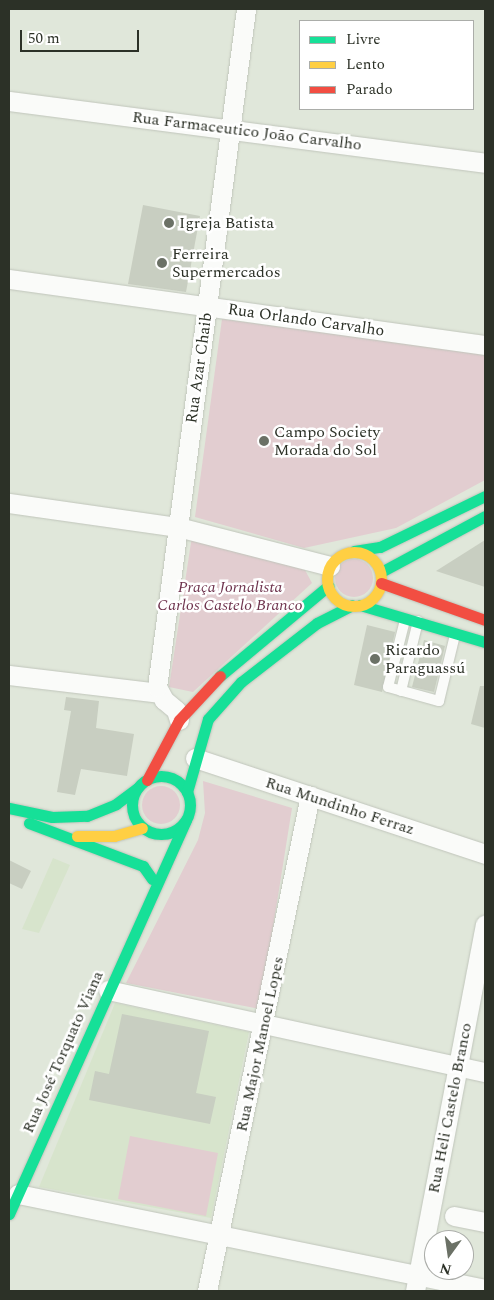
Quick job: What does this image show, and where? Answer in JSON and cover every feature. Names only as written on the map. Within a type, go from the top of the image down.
[{"type":"main road","points":[[485,496],[380,548],[342,554],[330,566],[328,586],[337,600],[406,616],[485,642]]},
{"type":"main road","points":[[9,818],[77,836],[114,836],[145,830],[173,832],[186,820],[189,811],[187,792],[195,758],[208,719],[241,682],[317,623],[374,597],[381,577],[485,516]]},
{"type":"main road","points":[[354,551],[371,557],[381,577],[483,618]]},
{"type":"main road","points":[[9,808],[52,816],[87,816],[116,804],[147,780],[179,720],[222,672],[328,586]]},
{"type":"main road","points":[[147,780],[172,778],[187,792]]},
{"type":"main road","points":[[137,788],[132,812],[145,830],[149,845]]},
{"type":"main road","name":"Rua José Torquato Viana","points":[[9,1214],[147,903],[186,820]]},
{"type":"main road","points":[[29,824],[142,866],[152,879]]},
{"type":"main road","name":"Rua José Torquato Viana","points":[[147,903],[152,879],[150,857]]},
{"type":"street","name":"Rua Azar Chaib","points":[[159,694],[178,527],[232,128],[246,9]]},
{"type":"street","name":"Rua Farmaceutico João Carvalho","points":[[9,101],[232,128],[485,163]]},
{"type":"street","name":"Rua Orlando Carvalho","points":[[9,279],[485,344]]},
{"type":"street","points":[[9,503],[178,527],[330,566]]},
{"type":"street","points":[[9,675],[159,694],[176,710],[179,720]]},
{"type":"street","name":"Rua Mundinho Ferraz","points":[[195,758],[485,854]]},
{"type":"street","name":"Rua Major Manoel Lopes","points":[[207,1291],[266,1023],[310,796]]},
{"type":"street","name":"Rua Heli Castelo Branco","points":[[417,1283],[485,926]]},
{"type":"street","points":[[108,990],[485,1072]]},
{"type":"street","points":[[18,1194],[218,1235],[417,1283],[485,1289]]},
{"type":"street","points":[[454,1216],[485,1222]]},
{"type":"lane","points":[[406,616],[388,688],[439,701],[456,632]]},
{"type":"lane","points":[[401,691],[418,620]]},
{"type":"shaded area","points":[[53,858],[70,865],[39,933],[22,929]]},
{"type":"shaded area","points":[[115,1003],[249,1032],[211,1218],[39,1187]]},
{"type":"green space","name":"Praça Jornalista Carlos Castelo Branco","points":[[222,319],[485,353],[485,480],[396,528],[304,548],[195,517]]},
{"type":"green space","name":"Praça Jornalista Carlos Castelo Branco","points":[[192,536],[305,570],[312,583],[193,692],[169,687]]},
{"type":"green space","points":[[354,559],[368,564],[373,578],[368,592],[354,597],[340,592],[335,578],[340,564]]},
{"type":"green space","points":[[203,781],[292,808],[260,1009],[126,983],[198,840],[205,813]]},
{"type":"green space","points":[[161,786],[175,791],[180,805],[175,819],[161,824],[147,819],[142,805],[147,791]]},
{"type":"green space","points":[[130,1136],[218,1153],[206,1216],[118,1199]]},
{"type":"building","name":"Ferreira Supermercados","points":[[143,205],[200,216],[186,292],[128,284]]},
{"type":"building","points":[[485,540],[485,587],[436,571]]},
{"type":"building","name":"Ricardo Paraguassú","points":[[367,625],[395,632],[382,692],[354,685]]},
{"type":"building","points":[[424,640],[445,646],[434,692],[412,687]]},
{"type":"building","points":[[480,686],[485,686],[485,728],[471,724]]},
{"type":"building","points":[[66,697],[99,701],[96,728],[134,734],[127,776],[81,769],[75,795],[57,792],[71,711],[64,710]]},
{"type":"building","points":[[9,860],[31,871],[22,889],[9,883]]},
{"type":"building","points":[[122,1014],[209,1031],[196,1093],[216,1097],[210,1124],[89,1100],[95,1071],[109,1074]]},
{"type":"traffic: fast","points":[[354,551],[380,547],[485,496]]},
{"type":"traffic: fast","points":[[381,572],[485,516]]},
{"type":"traffic: fast","points":[[220,676],[328,586]]},
{"type":"traffic: fast","points":[[187,792],[208,719],[241,682],[317,623],[352,605]]},
{"type":"traffic: fast","points":[[360,605],[485,642]]},
{"type":"traffic: fast","points":[[161,776],[172,778],[185,789],[190,805],[188,816],[177,829],[161,834],[150,832],[137,821],[132,805],[134,794],[145,781],[161,776]]},
{"type":"traffic: fast","points":[[9,808],[52,817],[87,816],[116,804],[137,788]]},
{"type":"traffic: fast","points":[[9,1214],[186,820]]},
{"type":"traffic: fast","points":[[29,823],[143,866],[152,879]]},
{"type":"traffic: slow","points":[[354,552],[364,554],[373,560],[379,569],[381,579],[379,589],[373,598],[364,604],[354,606],[344,604],[335,598],[329,589],[327,579],[329,569],[335,560],[344,554],[354,552]]},
{"type":"traffic: slow","points":[[77,836],[114,836],[142,828]]},
{"type":"traffic: jam","points":[[381,583],[485,620]]},
{"type":"traffic: jam","points":[[147,780],[179,720],[220,676]]},
{"type":"place","name":"Igreja Batista","points":[[169,223]]},
{"type":"place","name":"Ferreira Supermercados","points":[[162,263]]},
{"type":"place","name":"Campo Society Morada do Sol","points":[[264,441]]},
{"type":"place","name":"Ricardo Paraguassú","points":[[375,659]]}]
